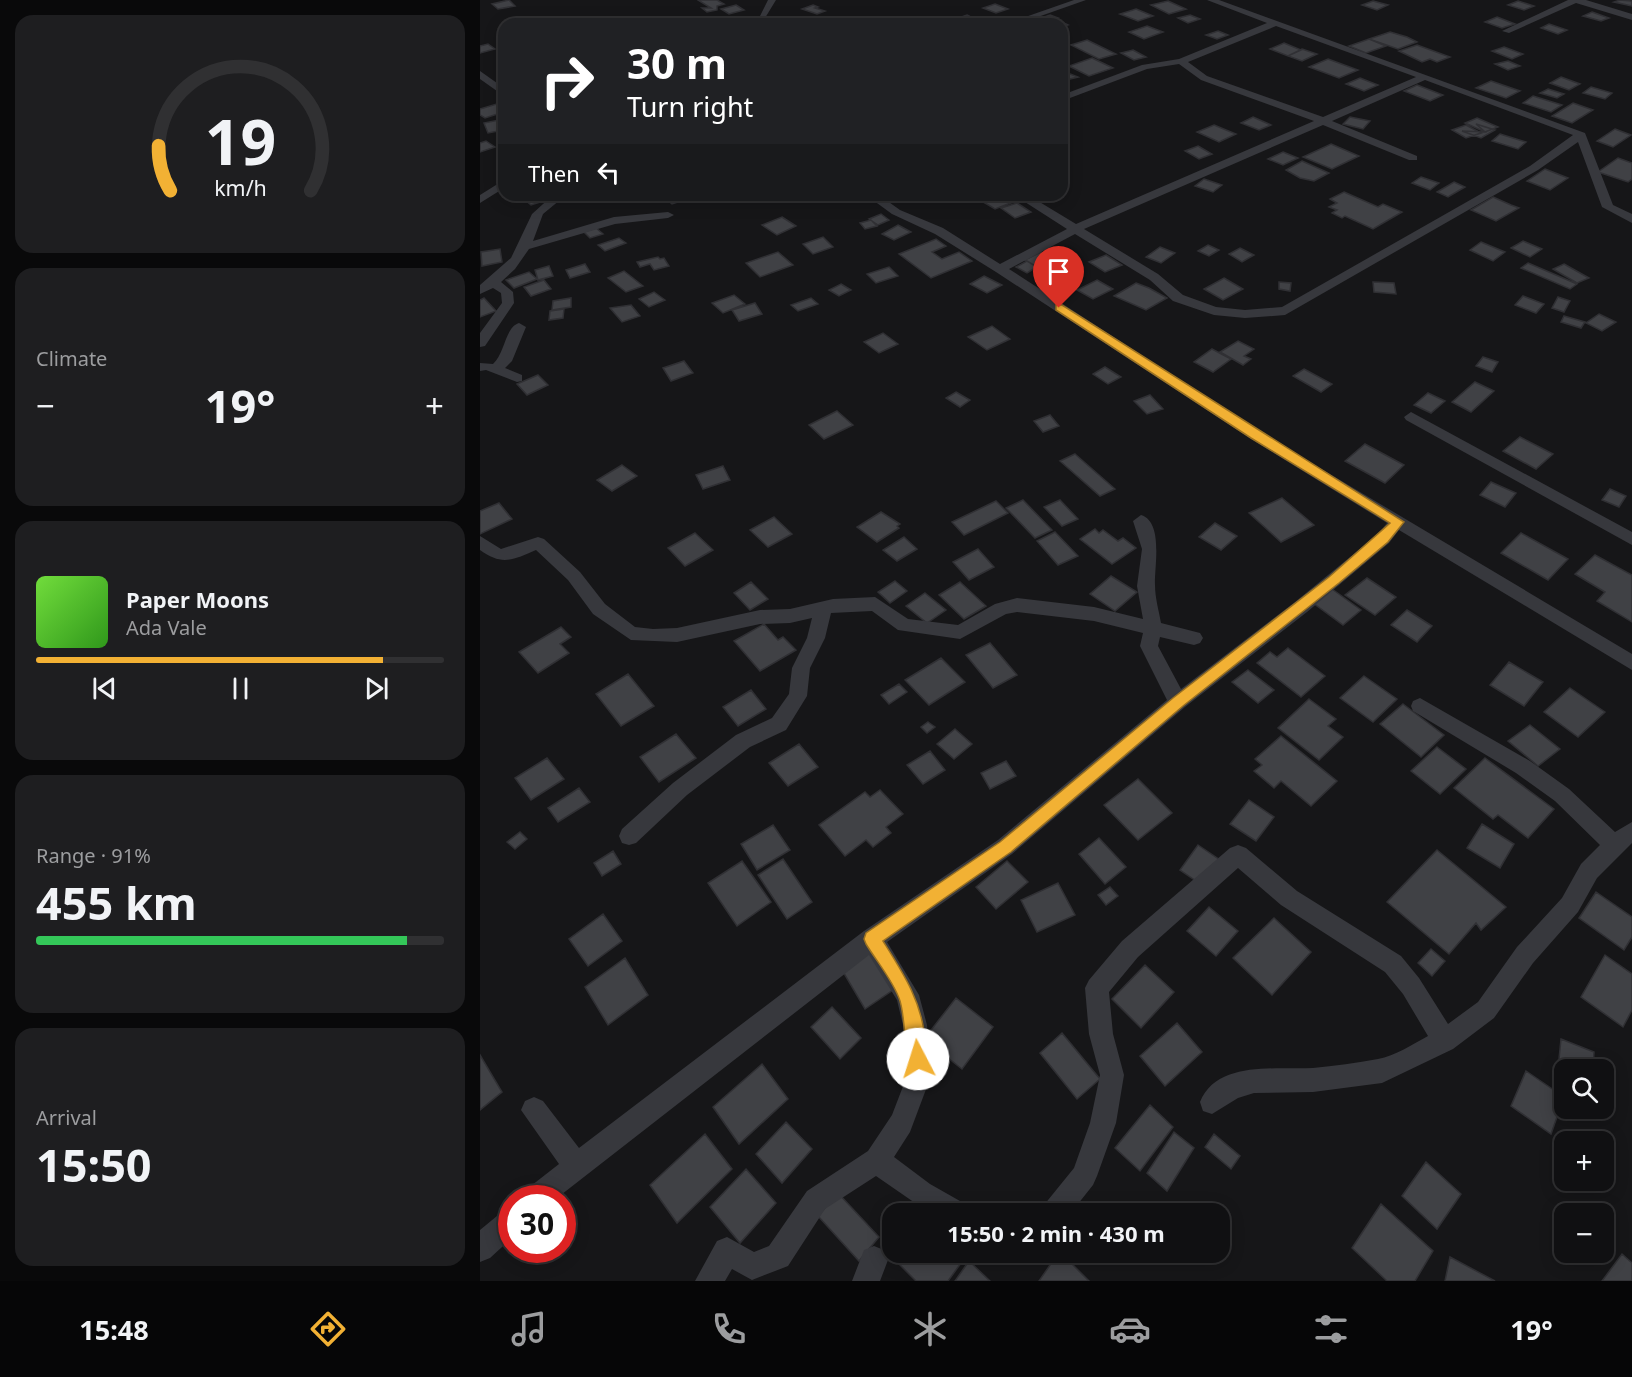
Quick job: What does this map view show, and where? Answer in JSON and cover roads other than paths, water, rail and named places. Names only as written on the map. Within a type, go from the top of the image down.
[{"type":"street","points":[[762,16],[772,0]]},
{"type":"street","points":[[1027,18],[1082,0]]},
{"type":"street","points":[[1211,0],[1581,135],[1607,205],[1611,211],[1632,219]]},
{"type":"street","points":[[1506,31],[1576,0],[1632,17]]},
{"type":"street","points":[[1068,96],[1145,67],[1181,61],[1276,23]]},
{"type":"street","points":[[1181,61],[1204,78],[1252,93],[1413,158]]},
{"type":"street","points":[[480,74],[498,88]]},
{"type":"street","points":[[1000,269],[1075,229],[1424,77]]},
{"type":"street","points":[[1030,201],[1154,277],[1178,298],[1214,311],[1245,314],[1285,311],[1534,168],[1581,135]]},
{"type":"street","points":[[482,197],[498,188]]},
{"type":"street","points":[[480,290],[512,265],[524,247],[527,235],[542,209],[551,201]]},
{"type":"street","points":[[880,201],[896,212],[939,231],[1256,436],[1632,663]]},
{"type":"street","points":[[524,247],[614,221],[668,215]]},
{"type":"street","points":[[480,343],[508,303],[507,292],[492,282]]},
{"type":"street","points":[[495,369],[505,361],[519,327]]},
{"type":"street","points":[[480,367],[495,369],[517,378]]},
{"type":"street","points":[[1411,417],[1632,539]]},
{"type":"street","points":[[1141,521],[1150,549],[1146,586],[1153,628],[1149,646],[1178,702]]},
{"type":"street","points":[[552,1185],[872,939],[1005,847],[1178,702],[1301,607],[1383,539],[1398,522]]},
{"type":"street","points":[[480,542],[498,555],[513,553],[538,543],[574,576],[599,609],[631,633],[653,636],[677,634],[760,617],[790,616],[823,608],[875,604],[904,625],[960,632],[1000,609],[1017,605],[1094,614],[1194,638]]},
{"type":"street","points":[[629,836],[680,789],[743,741],[779,724],[798,696],[801,668],[816,638],[823,608]]},
{"type":"street","points":[[1212,1102],[1232,1087],[1254,1081],[1313,1080],[1382,1071],[1445,1041],[1486,1010],[1526,955],[1570,905],[1589,871],[1623,838],[1523,767],[1420,706]]},
{"type":"street","points":[[1062,1203],[1084,1176],[1103,1123],[1108,1101],[1112,1075],[1101,1034],[1097,988],[1130,949],[1238,855],[1289,898],[1394,964],[1411,986],[1445,1041]]},
{"type":"street","points":[[709,1281],[727,1251],[752,1266],[778,1256],[816,1200],[877,1160],[901,1123],[919,1076],[915,1025],[907,994],[872,939]]},
{"type":"street","points":[[534,1110],[576,1165]]},
{"type":"street","points":[[877,1160],[921,1193],[939,1203]]},
{"type":"street","points":[[480,1248],[498,1232]]}]
